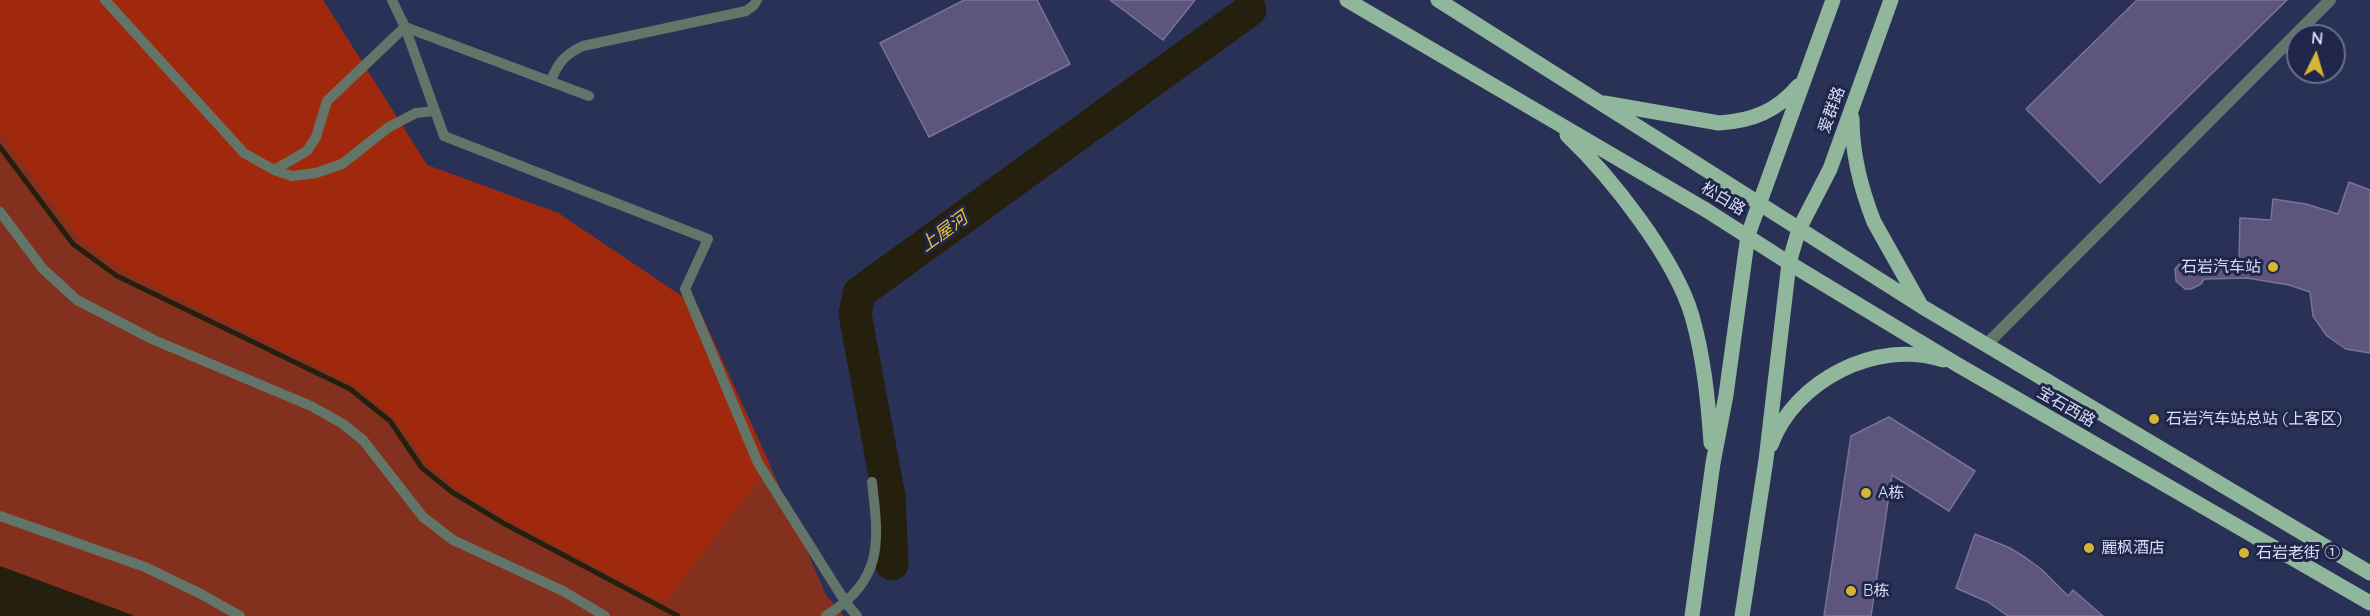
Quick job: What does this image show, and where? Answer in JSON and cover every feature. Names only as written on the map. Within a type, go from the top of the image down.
[{"type":"main road","name":"松白路","points":[[1347,0],[1748,236],[1692,616]]},
{"type":"main road","name":"松白路","points":[[1438,0],[1799,229]]},
{"type":"main road","points":[[1748,236],[1833,0]]},
{"type":"main road","name":"爱群路","points":[[1799,229],[1830,169],[1890,0]]},
{"type":"main road","points":[[1597,102],[1719,123],[1737,122],[1771,110],[1788,97],[1806,73]]},
{"type":"main road","points":[[1853,105],[1852,133],[1863,192],[1874,222],[1921,306]]},
{"type":"main road","points":[[1549,118],[1606,177],[1658,248],[1677,279],[1691,315],[1702,358],[1713,463]]},
{"type":"main road","points":[[1742,616],[1766,460],[1789,263],[1799,229]]},
{"type":"main road","name":"宝石西路","points":[[1799,229],[1921,306],[2370,573]]},
{"type":"main road","name":"宝石西路","points":[[1748,236],[1958,365],[2370,603]]},
{"type":"main road","points":[[1766,460],[1772,441],[1790,413],[1822,381],[1841,368],[1862,361],[1894,356],[1935,358],[1958,365]]},
{"type":"street","points":[[1986,345],[2330,0]]},
{"type":"lane","points":[[105,0],[244,153],[274,170],[292,176],[316,173],[342,164],[389,127],[416,113],[435,111]]},
{"type":"lane","points":[[392,0],[405,27],[444,136],[708,239],[685,289],[758,464],[856,616]]},
{"type":"lane","points":[[551,81],[563,58],[583,46],[746,11],[757,0]]},
{"type":"lane","points":[[274,170],[306,151],[316,137],[327,101],[405,27]]},
{"type":"lane","points":[[405,27],[589,96]]},
{"type":"lane","points":[[0,212],[43,269],[77,300],[154,340],[311,406],[344,424],[363,440],[423,517],[453,540],[563,591],[605,616]]},
{"type":"lane","points":[[826,616],[846,603],[866,579],[877,546],[872,482]]},
{"type":"lane","points":[[0,516],[145,567],[240,616]]},
{"type":"shaded area","points":[[0,0],[323,0],[427,165],[558,213],[698,307],[826,595],[844,616],[0,616]]},
{"type":"shaded area","points":[[0,0],[323,0],[427,165],[558,213],[698,307],[770,465],[665,603],[507,520],[455,487],[428,465],[396,420],[354,385],[121,270],[81,240],[0,133]]},
{"type":"shaded area","points":[[0,566],[135,616],[0,616]]},
{"type":"building","points":[[964,0],[1037,0],[1070,64],[929,137],[880,43]]},
{"type":"building","points":[[1110,0],[1195,0],[1163,40]]},
{"type":"building","points":[[2137,0],[2287,0],[2100,183],[2026,109]]},
{"type":"building","name":"石岩汽车站","points":[[2349,182],[2370,190],[2370,353],[2346,349],[2327,336],[2313,316],[2310,292],[2289,285],[2247,278],[2204,279],[2201,284],[2191,289],[2185,289],[2176,281],[2175,269],[2183,260],[2239,260],[2240,218],[2271,220],[2273,199],[2306,204],[2338,214]]},
{"type":"building","name":"A栋","points":[[1889,417],[1975,471],[1949,511],[1892,475],[1871,616],[1824,616],[1851,436]]},
{"type":"building","points":[[1975,534],[2010,548],[2026,558],[2041,569],[2068,596],[2073,590],[2103,616],[2008,616],[1988,602],[1956,588]]},
{"type":"waterway","name":"上屋河","points":[[892,564],[889,497],[855,314],[859,293],[1250,10]]},
{"type":"waterway","points":[[0,147],[73,244],[117,276],[350,389],[390,421],[422,468],[452,492],[503,523],[678,616]]},
{"type":"place","name":"石岩汽车站","points":[[2273,267]]},
{"type":"place","name":"石岩汽车站总站 (上客区)","points":[[2154,419]]},
{"type":"place","name":"A栋","points":[[1866,493]]},
{"type":"place","name":"麗枫酒店","points":[[2089,548]]},
{"type":"place","name":"石岩老街 ①","points":[[2244,553]]},
{"type":"place","name":"B栋","points":[[1851,591]]}]
